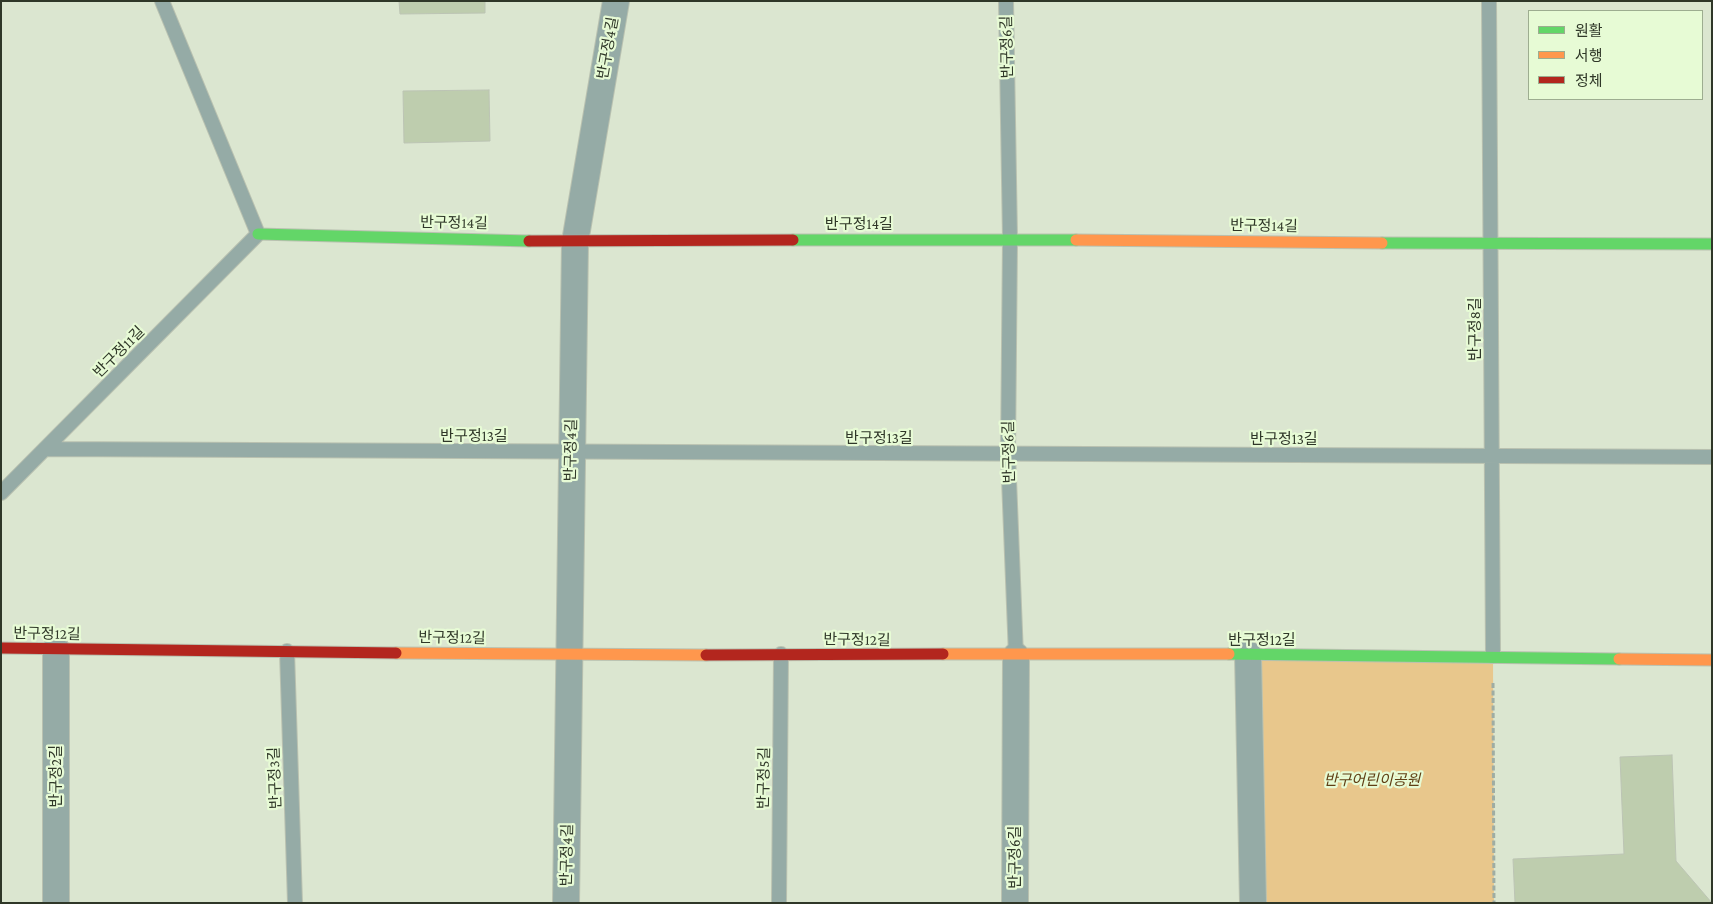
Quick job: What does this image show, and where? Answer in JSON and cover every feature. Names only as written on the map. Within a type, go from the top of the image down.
[{"type":"street","name":"반구정4길","points":[[566,903],[571,655],[570,453],[575,242],[616,1]]},
{"type":"street","name":"반구정14길","points":[[258,234],[575,242],[1010,239],[1491,245],[1712,244]]},
{"type":"street","name":"반구정12길","points":[[1,648],[571,655],[1016,656],[1248,654],[1712,660]]},
{"type":"street","name":"반구정2길","points":[[56,649],[56,903]]},
{"type":"street","points":[[1248,654],[1253,903]]},
{"type":"street","name":"반구정6길","points":[[1015,903],[1016,656]]},
{"type":"lane","points":[[162,1],[258,234]]},
{"type":"lane","name":"반구정6길","points":[[1006,1],[1010,239],[1008,454],[1016,656]]},
{"type":"lane","name":"반구정8길","points":[[1489,1],[1493,656]]},
{"type":"lane","name":"반구정11길","points":[[1,493],[258,234]]},
{"type":"lane","name":"반구정13길","points":[[46,449],[1712,457]]},
{"type":"lane","name":"반구정3길","points":[[287,651],[295,903]]},
{"type":"lane","name":"반구정5길","points":[[779,903],[781,654]]},
{"type":"path","points":[[1493,656],[1494,903]]},
{"type":"green space","name":"반구어린이공원","points":[[1248,654],[1493,656],[1494,903],[1253,903]]},
{"type":"building","points":[[399,1],[485,1],[485,13],[400,14]]},
{"type":"building","points":[[489,90],[490,141],[404,143],[403,91]]},
{"type":"building","points":[[1672,755],[1676,861],[1712,903],[1515,903],[1513,859],[1624,854],[1620,757]]},
{"type":"traffic: fast","points":[[258,234],[529,241]]},
{"type":"traffic: fast","points":[[793,240],[1076,240]]},
{"type":"traffic: fast","points":[[1382,243],[1712,244]]},
{"type":"traffic: fast","points":[[1229,654],[1619,659]]},
{"type":"traffic: slow","points":[[1076,240],[1382,243]]},
{"type":"traffic: slow","points":[[396,653],[706,655]]},
{"type":"traffic: slow","points":[[943,654],[1229,654]]},
{"type":"traffic: slow","points":[[1619,659],[1712,660]]},
{"type":"traffic: jam","points":[[529,241],[793,240]]},
{"type":"traffic: jam","points":[[1,648],[396,653]]},
{"type":"traffic: jam","points":[[706,655],[943,654]]}]
